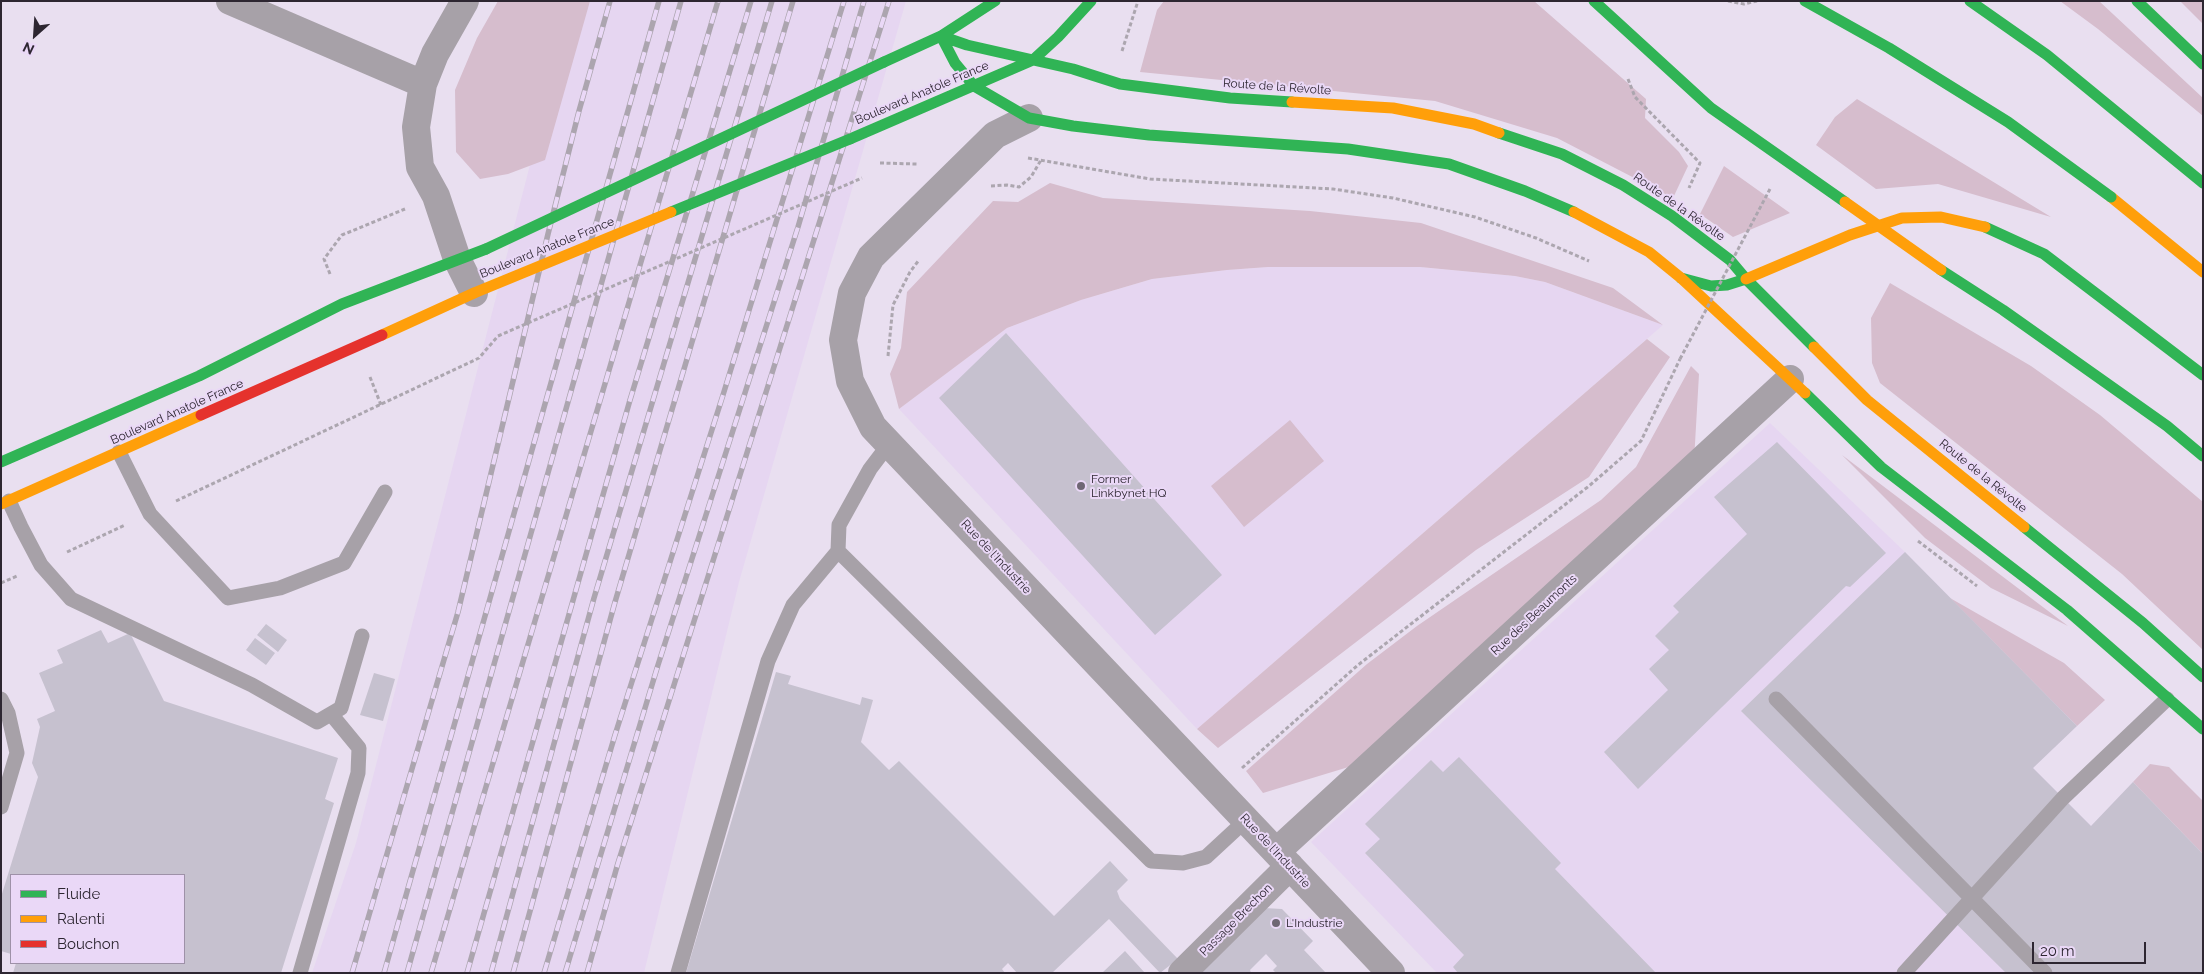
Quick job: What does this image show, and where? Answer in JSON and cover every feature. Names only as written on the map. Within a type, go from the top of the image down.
[{"type":"main road","name":"Boulevard Anatole France","points":[[1,462],[199,376],[342,304],[486,249],[941,36],[995,1]]},
{"type":"main road","name":"Boulevard Anatole France","points":[[5,503],[474,293],[850,139],[1033,60],[1058,37],[1091,1]]},
{"type":"main road","points":[[1594,1],[1711,108],[2167,426],[2203,456]]},
{"type":"main road","points":[[1805,1],[1889,48],[2008,122],[2111,197],[2203,272]]},
{"type":"main road","points":[[1970,1],[2046,55],[2203,183]]},
{"type":"main road","points":[[2137,1],[2203,64]]},
{"type":"main road","name":"Route de la Révolte","points":[[941,36],[967,45],[1073,69],[1120,84],[1230,98],[1393,108],[1474,124],[1562,154],[1623,185],[1672,216],[1730,260],[1746,279],[1867,400],[2142,623],[2203,676]]},
{"type":"main road","points":[[941,36],[955,63],[974,86],[1028,118],[1073,126],[1149,135],[1356,149],[1450,164],[1525,191],[1580,215],[1649,252],[1681,278],[1790,379],[1881,467],[2067,610],[2203,729]]},
{"type":"main road","points":[[1681,278],[1711,286],[1727,285],[1746,279],[1850,235],[1902,218],[1940,217],[1990,228],[2044,254],[2203,375]]},
{"type":"street","points":[[230,1],[423,84]]},
{"type":"street","points":[[465,1],[434,54],[423,84],[416,126],[418,158],[436,196],[457,259],[474,293]]},
{"type":"street","name":"Rue de l'Industrie","points":[[1028,118],[995,135],[870,257],[852,293],[843,340],[850,381],[873,427],[1391,973]]},
{"type":"street","name":"Rue des Beaumonts","points":[[1284,859],[1790,379]]},
{"type":"street","name":"Passage Brechon","points":[[1182,973],[1284,859]]},
{"type":"lane","points":[[678,973],[768,661],[794,605],[838,551],[839,525],[870,469],[889,444]]},
{"type":"lane","points":[[119,452],[150,514],[228,598],[280,588],[344,563],[385,492]]},
{"type":"lane","points":[[5,503],[21,527],[41,565],[70,599],[252,685],[317,722],[341,708],[362,636]]},
{"type":"lane","points":[[838,551],[1151,861],[1183,863],[1206,857],[1246,820]]},
{"type":"lane","points":[[1,699],[8,713],[17,753],[1,807]]},
{"type":"lane","points":[[1776,699],[2045,973]]},
{"type":"lane","points":[[1904,973],[2063,798],[2168,700]]},
{"type":"lane","points":[[300,973],[358,773],[359,748],[332,714]]},
{"type":"path","points":[[1728,1],[1744,4],[1757,1]]},
{"type":"path","points":[[1624,71],[1635,97],[1700,164],[1686,196]]},
{"type":"path","points":[[979,150],[1150,179],[1333,189],[1393,198],[1475,217],[1536,238],[1597,264]]},
{"type":"path","points":[[986,187],[1008,185],[1019,187],[1031,178],[1040,160]]},
{"type":"path","points":[[874,162],[920,164]]},
{"type":"path","points":[[1,584],[480,358],[498,336],[862,178]]},
{"type":"path","points":[[1217,790],[1358,665],[1589,486],[1641,441],[1680,359],[1771,188]]},
{"type":"path","points":[[332,276],[324,259],[342,235],[436,196]]},
{"type":"path","points":[[888,356],[893,306],[910,272],[925,254]]},
{"type":"path","points":[[1690,321],[1704,332]]},
{"type":"shaded area","points":[[498,1],[590,1],[545,160],[508,174],[480,179],[456,152],[455,90],[477,38]]},
{"type":"shaded area","points":[[572,1],[906,1],[739,582],[644,973],[312,973],[356,843]]},
{"type":"shaded area","points":[[1164,1],[1534,1],[1646,99],[1645,118],[1679,152],[1688,166],[1673,198],[1557,138],[1435,101],[1140,72],[1157,10]]},
{"type":"shaded area","points":[[2060,1],[2099,1],[2203,98],[2203,116],[2098,29]]},
{"type":"shaded area","points":[[2180,1],[2203,1],[2203,24]]},
{"type":"shaded area","points":[[1857,99],[2051,217],[1938,184],[1876,189],[1816,145],[1835,117]]},
{"type":"shaded area","points":[[1724,166],[1790,213],[1733,237],[1700,214]]},
{"type":"shaded area","points":[[1050,183],[1103,198],[1310,211],[1421,223],[1613,288],[1663,325],[1545,282],[1515,276],[1420,267],[1268,267],[1227,270],[1152,279],[1081,300],[1007,328],[899,409],[890,374],[901,348],[907,292],[993,201],[1018,202]]},
{"type":"shaded area","points":[[1268,267],[1420,267],[1515,276],[1545,282],[1663,325],[1197,729],[899,409],[1007,328],[1081,300],[1152,279]]},
{"type":"shaded area","points":[[1890,283],[2031,366],[2100,415],[2203,502],[2203,650],[2122,574],[1880,383],[1872,363],[1871,318]]},
{"type":"shaded area","points":[[1647,339],[1670,357],[1589,477],[1476,550],[1218,748],[1197,729]]},
{"type":"shaded area","points":[[1691,366],[1699,374],[1694,461],[1365,762],[1263,793],[1246,771],[1367,664],[1417,626],[1601,500],[1636,467]]},
{"type":"shaded area","points":[[1290,420],[1324,461],[1244,527],[1211,486]]},
{"type":"shaded area","points":[[1770,423],[1905,552],[2077,726],[2033,768],[2091,826],[2133,782],[2203,854],[2203,973],[1437,973],[1311,842]]},
{"type":"shaded area","points":[[1842,455],[2068,626],[1991,588],[1925,538]]},
{"type":"shaded area","points":[[1950,598],[2064,663],[2105,700],[2077,726]]},
{"type":"shaded area","points":[[2150,764],[2169,767],[2203,801],[2203,854],[2133,782]]},
{"type":"building","name":"Former Linkbynet HQ","points":[[1006,333],[1222,575],[1155,635],[939,398]]},
{"type":"building","points":[[1777,442],[1886,553],[1850,587],[1846,586],[1638,789],[1604,752],[1668,690],[1649,669],[1669,650],[1655,636],[1679,612],[1673,606],[1747,534],[1714,497]]},
{"type":"building","points":[[1905,552],[2077,726],[2033,768],[2091,826],[2133,782],[2203,854],[2203,973],[2006,973],[1741,711]]},
{"type":"building","points":[[266,624],[287,640],[278,652],[257,635]]},
{"type":"building","points":[[101,630],[108,643],[130,633],[164,701],[338,758],[325,799],[334,803],[281,973],[13,973],[16,964],[185,964],[185,874],[10,874],[10,954],[1,951],[1,897],[38,777],[32,763],[40,727],[37,719],[55,711],[39,673],[63,663],[57,650]]},
{"type":"building","points":[[255,638],[275,653],[266,665],[246,650]]},
{"type":"building","points":[[776,672],[791,676],[788,684],[860,705],[862,697],[873,700],[861,742],[889,770],[899,761],[1054,916],[1110,861],[1128,880],[1117,891],[1120,899],[1178,959],[1160,973],[1109,919],[1052,973],[1017,973],[1008,963],[1002,969],[1005,973],[686,973]]},
{"type":"building","points":[[374,673],[395,679],[383,721],[360,715]]},
{"type":"building","points":[[1459,757],[1561,863],[1555,869],[1656,973],[1458,973],[1453,967],[1464,955],[1365,853],[1380,839],[1365,824],[1431,760],[1443,772]]},
{"type":"building","points":[[1264,908],[1282,909],[1313,941],[1304,950],[1326,973],[1276,973],[1273,970],[1277,966],[1266,954],[1250,970],[1251,973],[1195,973]]},
{"type":"building","points":[[1125,951],[1145,973],[1102,973]]},
{"type":"railway","points":[[352,973],[458,612],[548,234],[579,111],[610,1]]},
{"type":"railway","points":[[384,973],[659,1]]},
{"type":"railway","points":[[407,973],[681,1]]},
{"type":"railway","points":[[431,973],[718,1]]},
{"type":"railway","points":[[467,973],[630,400],[751,1]]},
{"type":"railway","points":[[491,973],[594,598],[772,1]]},
{"type":"railway","points":[[513,973],[615,602],[793,1]]},
{"type":"railway","points":[[544,973],[615,735],[723,395],[844,1]]},
{"type":"railway","points":[[565,973],[658,665],[798,227],[864,1]]},
{"type":"railway","points":[[587,973],[618,863],[889,1]]},
{"type":"traffic: fast","points":[[884,62],[941,36],[995,1]]},
{"type":"traffic: fast","points":[[850,139],[1033,60],[1058,37],[1091,1]]},
{"type":"traffic: fast","points":[[1594,1],[1711,108],[1845,202]]},
{"type":"traffic: fast","points":[[1805,1],[1889,48],[2008,122],[2111,197]]},
{"type":"traffic: fast","points":[[1970,1],[2047,55],[2203,183]]},
{"type":"traffic: fast","points":[[2137,1],[2203,64]]},
{"type":"traffic: fast","points":[[941,36],[955,63],[974,86],[1029,118],[1073,126],[1149,135],[1348,149],[1449,164],[1525,191],[1574,212]]},
{"type":"traffic: fast","points":[[941,36],[967,45],[1073,69],[1120,84],[1230,98],[1292,102]]},
{"type":"traffic: fast","points":[[486,249],[884,62]]},
{"type":"traffic: fast","points":[[1499,133],[1562,154],[1623,185],[1672,216],[1730,260],[1746,279],[1814,347]]},
{"type":"traffic: fast","points":[[671,212],[850,139]]},
{"type":"traffic: fast","points":[[1985,227],[2044,254],[2203,375]]},
{"type":"traffic: fast","points":[[1,462],[199,376],[342,304],[486,249]]},
{"type":"traffic: fast","points":[[1941,270],[2003,310],[2167,426],[2203,456]]},
{"type":"traffic: fast","points":[[1681,278],[1711,286],[1727,285],[1746,279]]},
{"type":"traffic: fast","points":[[1805,393],[1881,467],[2067,610],[2203,729]]},
{"type":"traffic: fast","points":[[2024,527],[2143,623],[2203,677]]},
{"type":"traffic: slow","points":[[1292,102],[1393,108],[1474,124],[1499,133]]},
{"type":"traffic: slow","points":[[2111,197],[2203,272]]},
{"type":"traffic: slow","points":[[1845,202],[1941,270]]},
{"type":"traffic: slow","points":[[474,293],[671,212]]},
{"type":"traffic: slow","points":[[1574,212],[1649,252],[1681,278],[1805,393]]},
{"type":"traffic: slow","points":[[1746,279],[1850,235],[1902,218],[1941,217],[1985,227]]},
{"type":"traffic: slow","points":[[382,335],[474,293]]},
{"type":"traffic: slow","points":[[1814,347],[1867,400],[2024,527]]},
{"type":"traffic: slow","points":[[1,504],[201,415]]},
{"type":"traffic: jam","points":[[201,415],[382,335]]},
{"type":"place","name":"Former Linkbynet HQ","points":[[1081,486]]},
{"type":"place","name":"L'Industrie","points":[[1276,923]]}]
